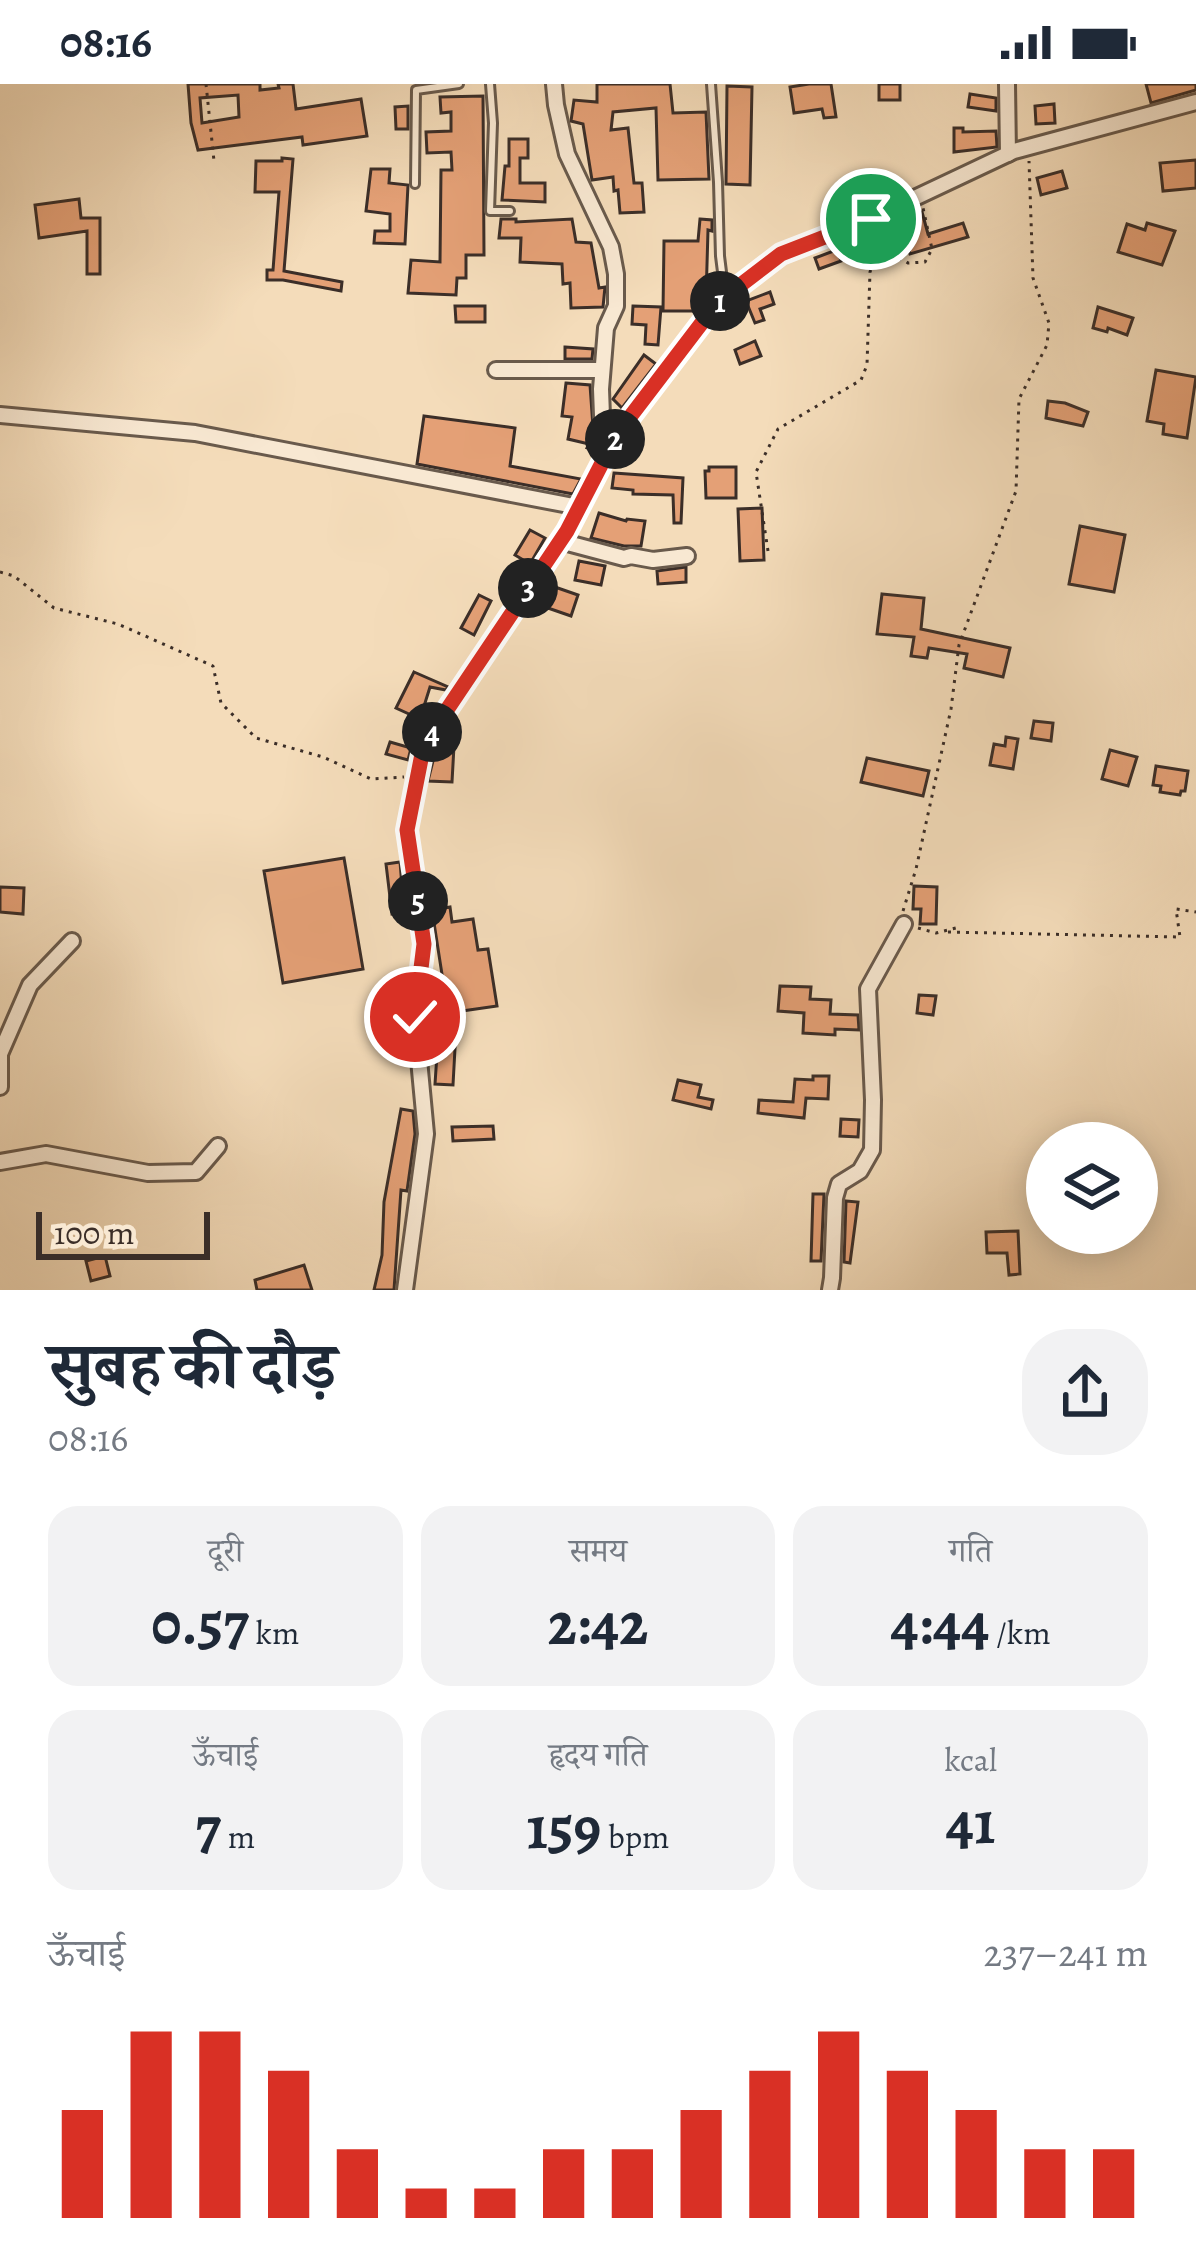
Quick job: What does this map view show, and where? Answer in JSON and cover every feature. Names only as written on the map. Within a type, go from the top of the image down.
[{"type":"street","points":[[554,84],[567,154],[611,247],[616,274],[616,306],[606,328],[602,370],[602,416],[615,439]]},
{"type":"street","points":[[1007,84],[1008,154]]},
{"type":"street","points":[[405,1290],[425,1134],[415,1017],[424,944],[407,830],[424,744],[560,541],[615,439],[717,303],[781,254],[871,219],[1008,154],[1196,102]]},
{"type":"street","points":[[496,370],[602,370]]},
{"type":"street","points":[[0,415],[195,434],[579,507]]},
{"type":"street","points":[[560,541],[624,558],[687,556]]},
{"type":"street","points":[[830,1290],[838,1184],[860,1172],[872,1150],[868,988],[904,924]]},
{"type":"street","points":[[0,1087],[0,1054],[29,985],[72,941]]},
{"type":"street","points":[[0,1162],[46,1154],[148,1173],[196,1172],[218,1146]]},
{"type":"lane","points":[[415,184],[416,90],[459,84]]},
{"type":"lane","points":[[490,84],[490,211],[510,211]]},
{"type":"lane","points":[[711,84],[726,297]]},
{"type":"path","points":[[206,84],[214,161]]},
{"type":"path","points":[[956,928],[936,933],[904,924],[903,911],[951,709],[959,646],[1016,491],[1019,399],[1047,345],[1049,323],[1033,278],[1029,147]]},
{"type":"path","points":[[768,551],[756,472],[778,429],[861,380],[867,365],[873,262],[890,258],[925,262],[932,249],[923,208],[913,199]]},
{"type":"path","points":[[0,572],[14,576],[54,608],[118,624],[213,666],[220,703],[256,739],[323,757],[371,779],[418,776]]},
{"type":"path","points":[[923,931],[1180,938],[1176,909],[1196,911]]},
{"type":"building","points":[[188,84],[260,84],[260,90],[293,84],[296,109],[361,99],[367,136],[303,145],[302,137],[198,150]],"holes":[[[238,95],[239,117],[202,123],[200,98]]]},
{"type":"building","points":[[597,84],[670,84],[673,113],[706,112],[709,179],[658,180],[656,108],[613,112],[611,130],[628,128],[634,183],[642,183],[644,212],[620,213],[613,177],[592,180],[583,124],[571,121],[574,100],[597,102]]},
{"type":"building","points":[[831,84],[836,117],[824,118],[822,109],[794,113],[790,87]]},
{"type":"building","points":[[879,84],[900,84],[900,100],[879,100]]},
{"type":"building","points":[[1146,84],[1196,84],[1196,90],[1151,103]]},
{"type":"building","points":[[727,86],[752,87],[750,185],[726,184]]},
{"type":"building","points":[[970,94],[996,98],[996,111],[968,107]]},
{"type":"building","points":[[483,96],[484,255],[466,255],[466,278],[457,278],[456,295],[408,293],[411,260],[440,262],[441,170],[452,170],[451,152],[427,153],[426,132],[451,131],[451,112],[441,113],[440,97]]},
{"type":"building","points":[[1054,104],[1055,123],[1036,124],[1035,106]]},
{"type":"building","points":[[408,106],[408,129],[396,129],[395,107]]},
{"type":"building","points":[[954,128],[996,131],[997,147],[954,152]]},
{"type":"building","points":[[509,139],[528,139],[528,158],[520,158],[520,183],[545,183],[545,202],[502,200]]},
{"type":"building","points":[[293,159],[284,271],[342,282],[341,291],[267,280],[267,270],[273,270],[279,192],[255,192],[256,161]]},
{"type":"building","points":[[1196,160],[1196,188],[1163,191],[1160,163]]},
{"type":"building","points":[[371,169],[390,169],[389,183],[408,185],[405,244],[374,243],[375,231],[390,231],[390,214],[366,211]]},
{"type":"building","points":[[1062,171],[1067,188],[1041,195],[1037,178]]},
{"type":"building","points":[[79,199],[81,218],[100,218],[100,274],[87,274],[87,231],[39,238],[35,205]]},
{"type":"building","points":[[922,212],[928,234],[963,223],[968,237],[910,254],[900,219]]},
{"type":"building","points":[[501,219],[572,219],[576,242],[591,243],[599,288],[605,287],[603,307],[571,308],[570,283],[563,284],[562,264],[520,262],[521,238],[499,238]]},
{"type":"building","points":[[700,219],[712,220],[706,299],[697,311],[663,311],[664,241],[698,241]]},
{"type":"building","points":[[1147,223],[1175,231],[1162,265],[1118,252],[1127,224],[1145,230]]},
{"type":"building","points":[[859,237],[863,252],[819,269],[815,258]]},
{"type":"building","points":[[770,292],[774,304],[760,309],[764,320],[755,323],[746,301]]},
{"type":"building","points":[[455,306],[485,306],[485,322],[456,322]]},
{"type":"building","points":[[633,306],[661,307],[658,345],[645,344],[646,325],[632,324]]},
{"type":"building","points":[[1098,307],[1133,318],[1127,335],[1093,328]]},
{"type":"building","points":[[755,341],[761,356],[740,364],[735,350]]},
{"type":"building","points":[[565,347],[593,349],[592,359],[565,359]]},
{"type":"building","points":[[644,355],[656,364],[622,408],[613,399]]},
{"type":"building","points":[[1156,370],[1196,377],[1187,438],[1163,434],[1164,424],[1147,421]]},
{"type":"building","points":[[566,383],[590,385],[593,427],[602,438],[595,451],[587,448],[589,444],[568,439],[572,417],[562,416]]},
{"type":"building","points":[[1048,401],[1088,412],[1083,426],[1046,418]]},
{"type":"building","points":[[424,416],[515,428],[510,466],[581,479],[573,494],[417,464]]},
{"type":"building","points":[[709,467],[736,467],[736,498],[706,498]]},
{"type":"building","points":[[614,473],[683,478],[681,523],[674,523],[673,495],[612,488]]},
{"type":"building","points":[[762,508],[764,560],[740,561],[738,509]]},
{"type":"building","points":[[599,513],[645,521],[641,546],[591,538]]},
{"type":"building","points":[[1080,526],[1125,535],[1114,592],[1069,584]]},
{"type":"building","points":[[530,530],[545,538],[530,564],[515,555]]},
{"type":"building","points":[[579,561],[605,566],[601,585],[575,580]]},
{"type":"building","points":[[686,567],[686,582],[658,584],[657,571]]},
{"type":"building","points":[[552,586],[578,595],[571,616],[545,607]]},
{"type":"building","points":[[882,594],[924,598],[921,629],[1010,648],[1003,677],[964,668],[967,654],[929,648],[927,658],[911,656],[914,637],[877,634]]},
{"type":"building","points":[[479,595],[491,601],[474,635],[461,628]]},
{"type":"building","points":[[414,672],[448,687],[430,687],[420,719],[396,708]]},
{"type":"building","points":[[1034,721],[1053,723],[1051,741],[1031,738]]},
{"type":"building","points":[[1006,737],[1018,739],[1013,769],[990,765],[994,744],[1005,746]]},
{"type":"building","points":[[390,742],[411,748],[408,760],[386,754]]},
{"type":"building","points":[[437,745],[454,746],[452,782],[428,781]]},
{"type":"building","points":[[1110,750],[1137,757],[1128,786],[1102,779]]},
{"type":"building","points":[[867,758],[929,771],[923,796],[861,782]]},
{"type":"building","points":[[1156,766],[1188,771],[1185,791],[1180,795],[1160,792],[1161,786],[1153,785]]},
{"type":"building","points":[[344,858],[363,969],[283,983],[264,871]]},
{"type":"building","points":[[400,862],[404,912],[392,914],[386,864]]},
{"type":"building","points":[[914,886],[937,887],[936,924],[920,924],[921,909],[913,909]]},
{"type":"building","points":[[0,887],[24,888],[23,914],[0,912]]},
{"type":"building","points":[[450,907],[452,922],[473,919],[478,950],[488,949],[497,1006],[448,1013],[432,910]]},
{"type":"building","points":[[780,986],[811,987],[810,999],[831,1000],[830,1014],[858,1015],[859,1030],[835,1029],[835,1035],[803,1033],[804,1013],[778,1011]]},
{"type":"building","points":[[385,993],[406,994],[404,1020],[395,1022],[395,1027],[405,1027],[406,1044],[383,1043]]},
{"type":"building","points":[[919,995],[936,996],[933,1015],[917,1013]]},
{"type":"building","points":[[431,1028],[456,1030],[453,1085],[435,1084],[437,1054],[430,1054]]},
{"type":"building","points":[[813,1076],[829,1076],[828,1099],[806,1098],[804,1118],[758,1113],[759,1100],[793,1102],[795,1079],[813,1080]]},
{"type":"building","points":[[678,1080],[701,1085],[698,1097],[713,1100],[711,1109],[673,1100]]},
{"type":"building","points":[[401,1109],[413,1111],[415,1134],[407,1191],[401,1190],[394,1290],[374,1290],[382,1255],[384,1202]]},
{"type":"building","points":[[841,1119],[859,1120],[858,1137],[840,1136]]},
{"type":"building","points":[[493,1126],[494,1139],[453,1141],[452,1127]]},
{"type":"building","points":[[813,1194],[824,1194],[821,1261],[811,1261]]},
{"type":"building","points":[[846,1201],[858,1202],[850,1263],[844,1262]]},
{"type":"building","points":[[1018,1231],[1020,1274],[1009,1275],[1007,1253],[987,1253],[986,1232]]},
{"type":"building","points":[[105,1256],[110,1276],[91,1281],[86,1261]]},
{"type":"building","points":[[304,1265],[312,1290],[257,1290],[255,1280]]},
{"type":"route","points":[[415,1017],[424,944],[407,830],[424,744],[567,531],[617,434],[717,303],[781,254],[871,219]]}]
